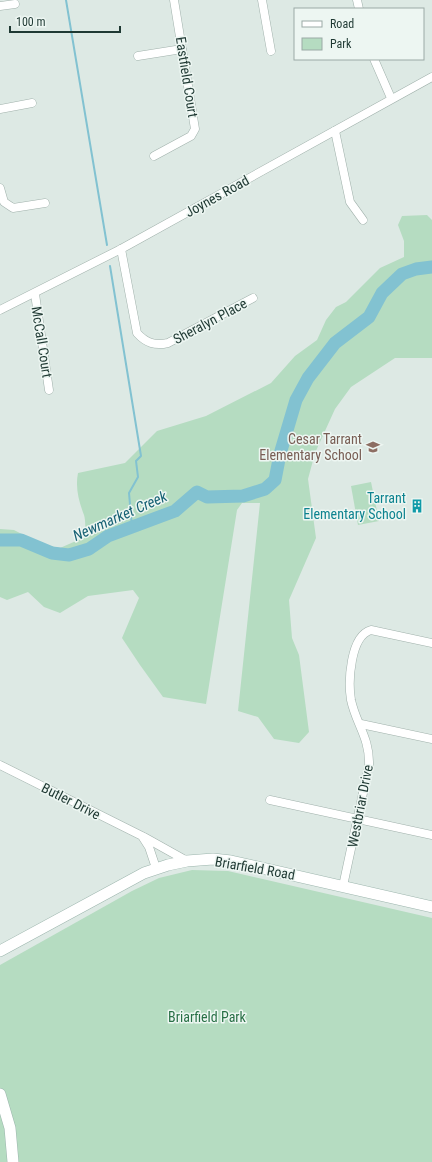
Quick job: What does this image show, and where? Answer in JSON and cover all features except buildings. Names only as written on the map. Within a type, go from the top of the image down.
[{"type":"main road","name":"Briarfield Road","points":[[0,951],[156,868],[187,861],[213,859],[231,861],[432,907]]},
{"type":"main road","points":[[0,1094],[10,1128],[13,1162]]},
{"type":"street","name":"Eastfield Court","points":[[154,156],[191,136],[195,129],[174,0]]},
{"type":"street","points":[[262,0],[271,52]]},
{"type":"street","points":[[0,6],[15,4]]},
{"type":"street","points":[[138,56],[182,49]]},
{"type":"street","points":[[374,60],[391,98]]},
{"type":"street","name":"Joynes Road","points":[[0,310],[35,294],[121,249],[335,131],[391,98],[432,77]]},
{"type":"street","points":[[0,109],[32,103]]},
{"type":"street","points":[[335,131],[350,202],[363,220]]},
{"type":"street","points":[[0,188],[4,202],[13,208],[45,203]]},
{"type":"street","name":"Sheralyn Place","points":[[121,249],[137,333],[142,339],[150,343],[158,345],[168,343],[252,298]]},
{"type":"street","name":"McCall Court","points":[[35,294],[49,390]]},
{"type":"street","name":"Westbriar Drive","points":[[343,886],[358,820],[369,753],[361,724],[355,712],[350,689],[354,655],[358,640],[362,635],[371,630],[432,642]]},
{"type":"street","points":[[361,724],[432,739]]},
{"type":"street","name":"Butler Drive","points":[[0,765],[142,836],[187,861]]},
{"type":"street","points":[[270,800],[432,835]]},
{"type":"street","points":[[142,836],[149,847],[156,868]]},
{"type":"green space","points":[[427,215],[432,220],[432,358],[395,358],[351,387],[335,409],[315,453],[308,479],[316,538],[289,600],[292,638],[299,655],[309,732],[299,743],[274,739],[258,717],[238,711],[260,503],[242,503],[237,510],[206,704],[163,697],[122,638],[139,598],[133,590],[88,596],[60,613],[44,607],[28,592],[7,600],[0,597],[0,529],[14,530],[41,544],[60,548],[85,537],[85,517],[77,489],[78,473],[125,463],[157,431],[206,416],[271,383],[295,356],[317,340],[326,320],[336,307],[346,302],[380,268],[404,257],[404,241],[398,225],[402,216]]},
{"type":"green space","points":[[371,482],[379,521],[358,525],[351,486]]},
{"type":"green space","name":"Briarfield Park","points":[[192,870],[228,871],[432,918],[432,1162],[0,1162],[0,965],[132,891],[159,878]]},
{"type":"waterway","points":[[66,0],[107,245]]},
{"type":"waterway","points":[[110,266],[141,456],[136,461],[138,477],[129,493],[132,527]]},
{"type":"waterway","name":"Newmarket Creek","points":[[0,540],[21,540],[52,553],[69,555],[89,549],[108,536],[175,511],[197,492],[207,497],[243,496],[265,489],[275,480],[280,454],[296,400],[308,378],[335,343],[369,317],[382,293],[402,274],[416,269],[432,267]]},
{"type":"place","name":"Cesar Tarrant Elementary School","points":[[373,447]]},
{"type":"place","name":"Tarrant Elementary School","points":[[417,506]]}]
